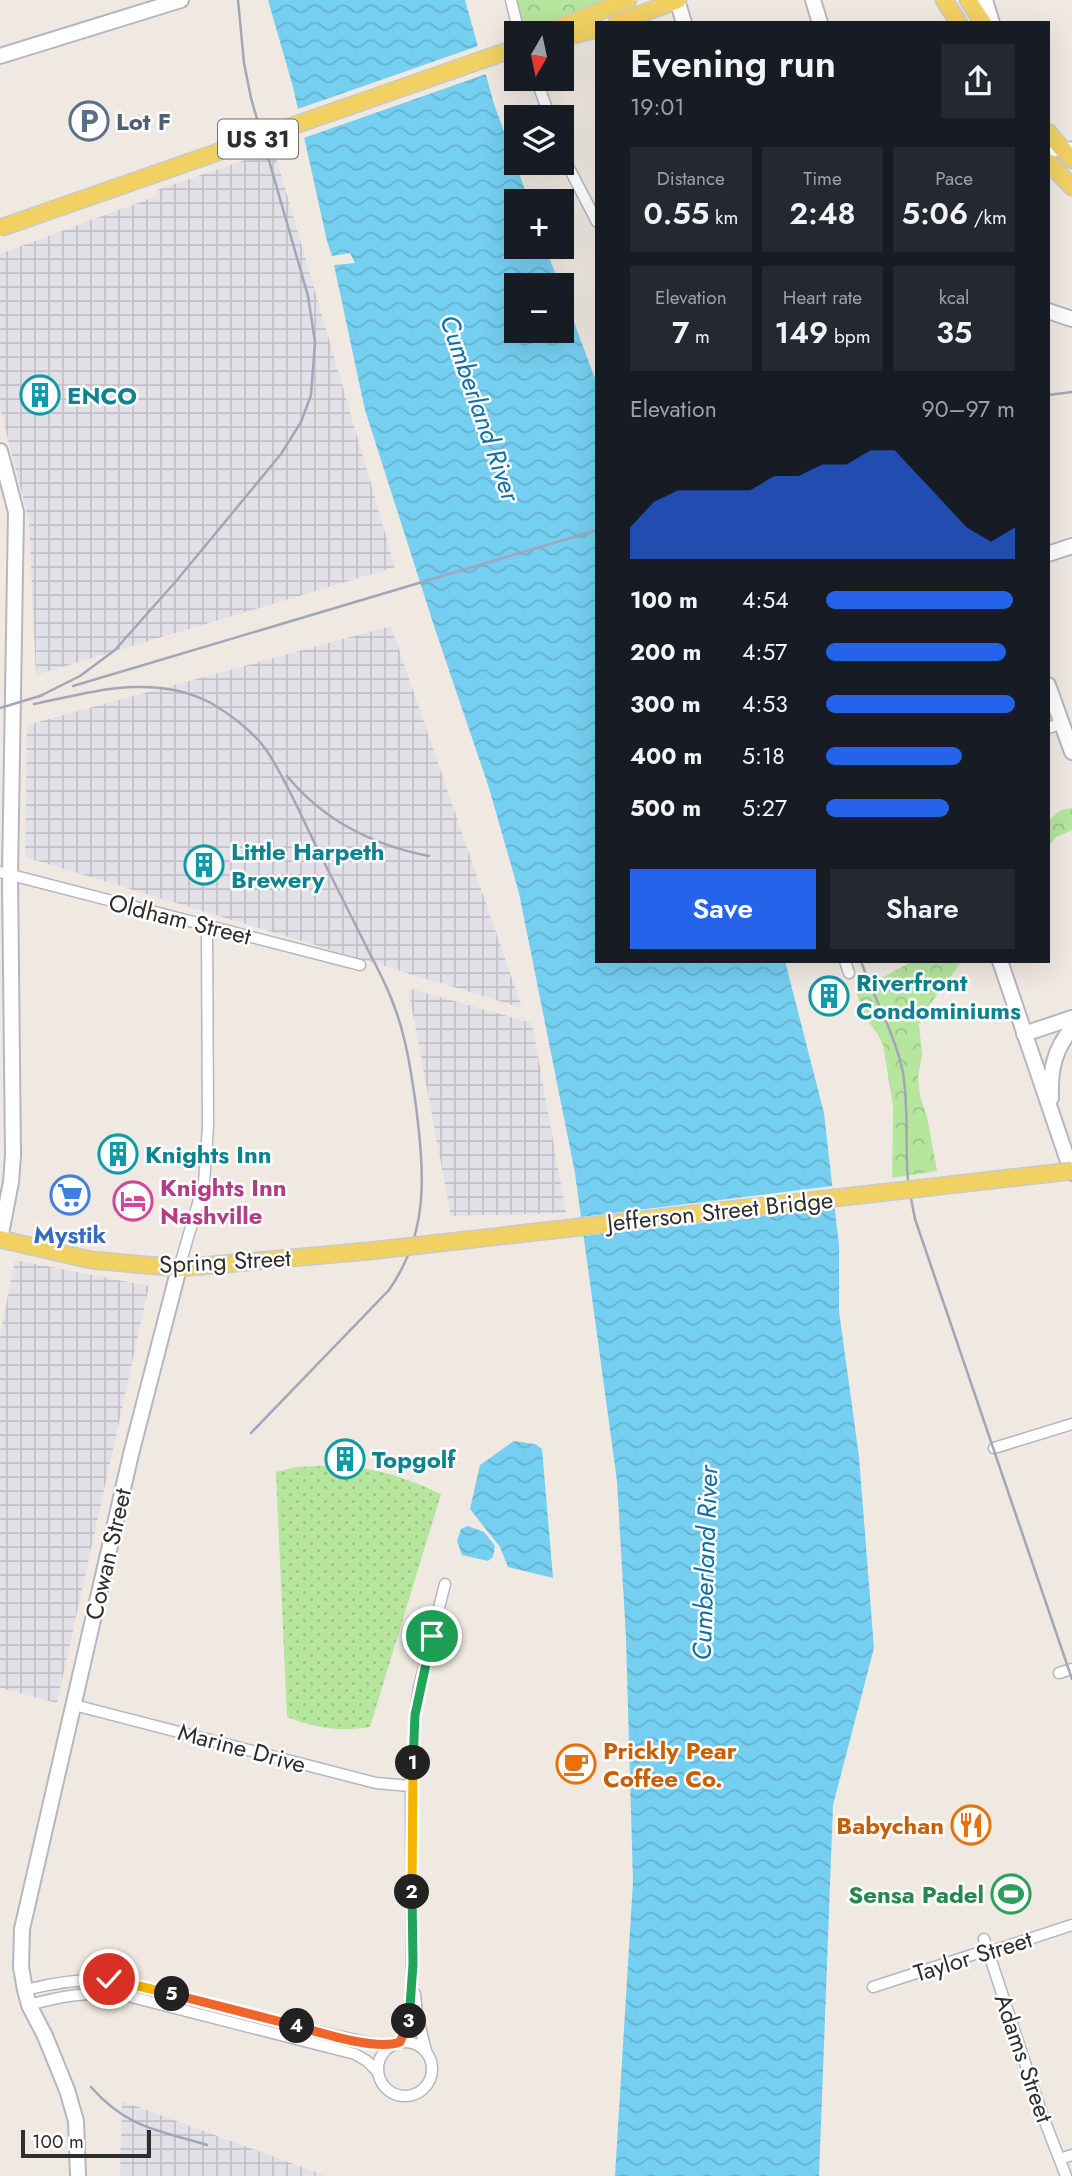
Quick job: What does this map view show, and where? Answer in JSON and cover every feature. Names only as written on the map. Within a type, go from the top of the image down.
[{"type":"main road","points":[[574,21],[628,0]]},
{"type":"main road","points":[[622,21],[678,0]]},
{"type":"main road","points":[[944,0],[958,21]]},
{"type":"main road","points":[[968,0],[982,21]]},
{"type":"main road","points":[[574,35],[595,30]]},
{"type":"main road","name":"US 31","points":[[0,228],[504,52]]},
{"type":"main road","points":[[1050,134],[1064,152]]},
{"type":"main road","points":[[1050,164],[1072,187]]},
{"type":"main road","name":"Jefferson Street Bridge","points":[[369,1251],[1072,1172]]},
{"type":"main road","name":"Spring Street","points":[[0,1240],[91,1260],[179,1268],[369,1251]]},
{"type":"street","points":[[0,56],[181,0]]},
{"type":"street","points":[[511,0],[516,21]]},
{"type":"street","points":[[678,0],[683,21]]},
{"type":"street","points":[[813,0],[819,21]]},
{"type":"street","points":[[985,0],[991,21]]},
{"type":"street","points":[[573,175],[595,218]]},
{"type":"street","points":[[1050,312],[1072,319]]},
{"type":"street","points":[[0,451],[16,512],[5,874],[13,1155],[12,1182],[0,1240]]},
{"type":"street","points":[[1050,553],[1072,546]]},
{"type":"street","points":[[1050,697],[1055,726],[1072,752]]},
{"type":"street","name":"Oldham Street","points":[[5,874],[360,965]]},
{"type":"street","name":"Cowan Street","points":[[78,2176],[76,2121],[67,2090],[27,1998],[21,1967],[22,1929],[131,1454],[204,1183],[208,1127],[207,925]]},
{"type":"street","points":[[846,963],[849,973]]},
{"type":"street","points":[[1001,963],[1072,1172]]},
{"type":"street","points":[[1024,1034],[1072,1018]]},
{"type":"street","points":[[1051,1113],[1051,1067],[1058,1048],[1072,1028]]},
{"type":"street","points":[[994,1448],[1072,1424]]},
{"type":"street","points":[[412,1976],[417,2015],[426,2051],[433,2065],[433,2074],[430,2083],[415,2095],[397,2096],[383,2086],[378,2072],[379,2060],[383,2053],[396,2044],[409,2018],[412,1976],[411,1786],[415,1715],[419,1687],[445,1584]]},
{"type":"street","points":[[1059,1673],[1072,1669]]},
{"type":"street","name":"Marine Drive","points":[[74,1704],[376,1783],[411,1786]]},
{"type":"street","name":"Taylor Street","points":[[873,1987],[1072,1925]]},
{"type":"street","name":"Adams Street","points":[[985,1939],[1042,2114],[1066,2176]]},
{"type":"street","points":[[27,1998],[54,1983],[109,1979],[328,2034],[371,2043],[416,2044],[426,2051]]},
{"type":"street","points":[[27,1998],[90,1993],[120,1994],[355,2054],[378,2072]]},
{"type":"street","points":[[233,2022],[236,2011]]},
{"type":"street","points":[[1060,2160],[1072,2155]]},
{"type":"shaded area","points":[[274,150],[395,567],[36,675],[29,522],[0,407],[0,254],[159,195],[157,190]]},
{"type":"shaded area","points":[[391,626],[522,1008],[25,857],[27,725]]},
{"type":"shaded area","points":[[408,988],[532,1023],[566,1213],[451,1216]]},
{"type":"shaded area","points":[[15,1260],[149,1286],[57,1703],[0,1688],[0,1336]]},
{"type":"shaded area","points":[[122,2101],[326,2176],[120,2176]]},
{"type":"green space","points":[[514,0],[605,0],[551,21],[519,21]]},
{"type":"green space","points":[[1072,808],[1072,830],[1056,837],[1050,844],[1050,819],[1061,810]]},
{"type":"green space","points":[[909,963],[961,963],[930,1004],[919,1024],[922,1055],[918,1077],[920,1096],[927,1116],[937,1171],[892,1178],[893,1106],[883,1045],[865,1018],[856,992]]},
{"type":"green space","name":"Topgolf","points":[[297,1467],[353,1467],[382,1472],[441,1494],[370,1727],[328,1728],[287,1717],[276,1472]]},
{"type":"water","name":"Cumberland River","points":[[268,0],[465,0],[504,132],[504,175],[520,175],[525,189],[504,189],[504,259],[550,259],[555,273],[504,273],[504,343],[574,343],[574,322],[595,379],[595,963],[786,963],[824,1113],[839,1246],[839,1311],[859,1457],[874,1648],[833,1805],[819,2176],[615,2176],[633,1882],[626,1638],[617,1481],[575,1173],[519,893],[489,788],[365,410],[334,265],[355,263],[350,253],[332,256],[293,87]]},
{"type":"water","points":[[514,1441],[535,1444],[542,1449],[553,1578],[508,1567],[500,1547],[470,1509],[480,1465]]},
{"type":"water","points":[[468,1526],[484,1532],[495,1546],[493,1557],[488,1561],[462,1555],[457,1541],[461,1529]]},
{"type":"pier","points":[[481,45],[489,73],[301,139],[295,110]]},
{"type":"pier","points":[[832,1186],[835,1208],[584,1236],[581,1217]]},
{"type":"railway","points":[[38,697],[80,676],[115,650],[281,454],[301,422],[311,395],[315,342],[308,296],[251,98],[244,63],[238,0]]},
{"type":"railway","points":[[1050,395],[1072,392]]},
{"type":"railway","points":[[73,686],[595,531]]},
{"type":"railway","points":[[34,704],[123,688],[167,689],[211,703],[248,730],[267,751],[289,790],[384,982],[401,1028],[408,1054],[421,1155],[421,1201],[412,1246],[389,1290],[251,1433]]},
{"type":"railway","points":[[0,708],[43,695]]},
{"type":"railway","points":[[287,776],[317,806],[351,829],[388,845],[429,856]]},
{"type":"railway","points":[[862,963],[895,1044],[903,1073],[907,1172],[915,1219],[1072,1679]]},
{"type":"railway","points":[[91,2087],[104,2101],[130,2119],[158,2131],[207,2145]]},
{"type":"place","name":"Lot F","points":[[89,121]]},
{"type":"place","name":"ENCO","points":[[40,395]]},
{"type":"place","name":"Little Harpeth Brewery","points":[[204,865]]},
{"type":"place","name":"Riverfront Condominiums","points":[[829,996]]},
{"type":"place","name":"Knights Inn","points":[[118,1154]]},
{"type":"place","name":"Mystik","points":[[70,1195]]},
{"type":"place","name":"Knights Inn Nashville","points":[[133,1201]]},
{"type":"place","name":"Topgolf","points":[[345,1459]]},
{"type":"place","name":"Prickly Pear Coffee Co.","points":[[576,1764]]},
{"type":"place","name":"Babychan","points":[[971,1825]]},
{"type":"place","name":"Sensa Padel","points":[[1011,1894]]},
{"type":"route","points":[[109,1979],[328,2034],[371,2043],[393,2045],[400,2042],[409,2018],[412,1976],[411,1786],[415,1715],[432,1636]]}]
